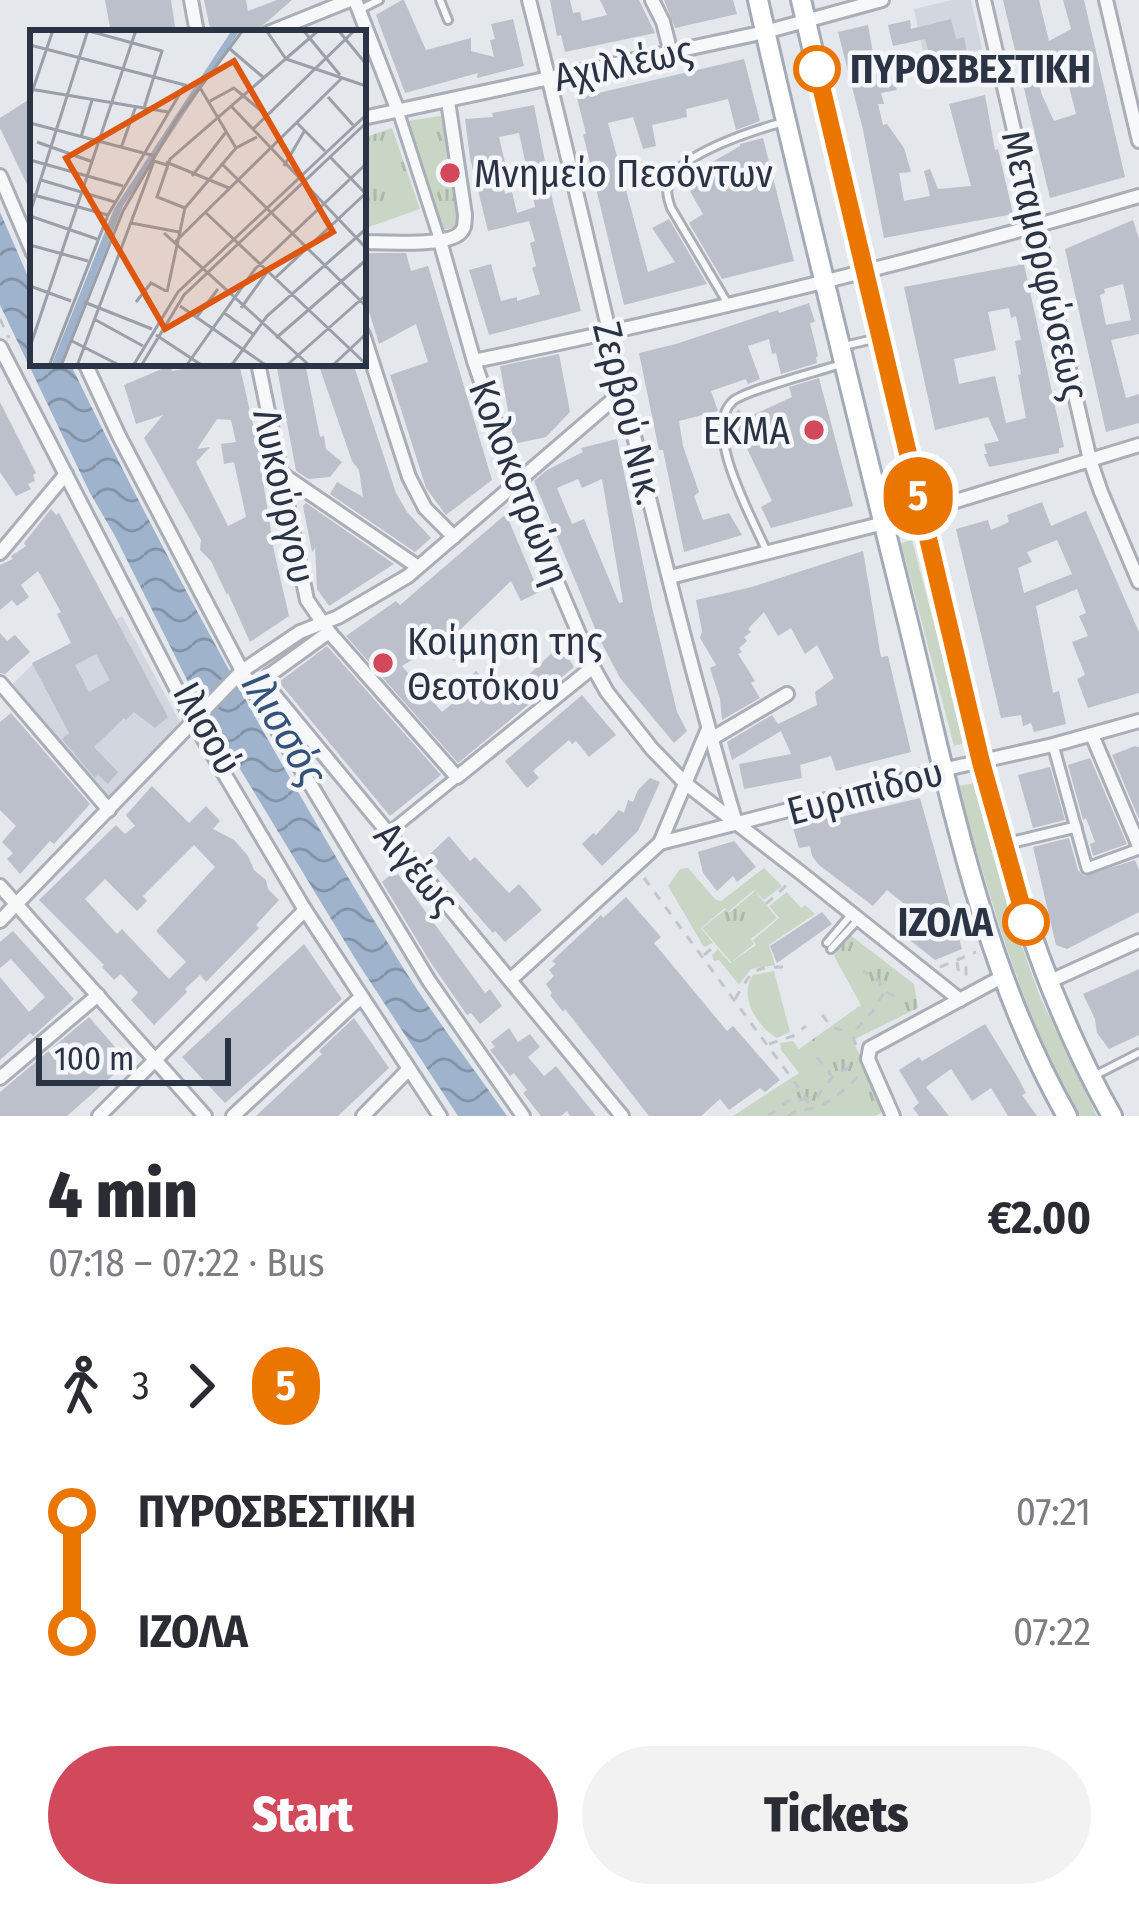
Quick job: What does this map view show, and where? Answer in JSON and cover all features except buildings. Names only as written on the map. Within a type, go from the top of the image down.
[{"type":"main road","points":[[758,0],[944,770],[1002,977],[1067,1116]]},
{"type":"main road","points":[[801,0],[981,762],[1048,982],[1112,1116]]},
{"type":"street","points":[[191,0],[196,30]]},
{"type":"street","name":"Ζερβού Νικ.","points":[[529,0],[623,391],[736,824]]},
{"type":"street","points":[[652,0],[671,53]]},
{"type":"street","name":"Αχιλλέως","points":[[366,117],[765,32],[882,0]]},
{"type":"street","name":"Μεταμορφώσεως","points":[[984,0],[1090,460],[1139,581]]},
{"type":"street","points":[[1106,0],[1139,141]]},
{"type":"street","points":[[277,30],[354,3]]},
{"type":"street","points":[[366,32],[398,111],[440,241]]},
{"type":"street","points":[[366,242],[440,241],[458,235],[465,223],[448,101]]},
{"type":"street","points":[[0,176],[30,243]]},
{"type":"street","points":[[474,361],[825,280],[1139,196]]},
{"type":"street","name":"Κολοκοτρώνη","points":[[440,241],[516,484],[593,667],[608,692],[686,784],[960,1000]]},
{"type":"street","name":"Ιλισού","points":[[5,343],[66,474],[305,910],[440,1116]]},
{"type":"street","points":[[366,343],[409,477],[424,508],[454,537]]},
{"type":"street","points":[[86,366],[238,674],[429,982],[523,1116]]},
{"type":"street","name":"Λυκούργου","points":[[259,366],[304,594],[326,628],[457,777]]},
{"type":"street","points":[[0,921],[238,674],[300,632],[326,628],[418,567],[623,391]]},
{"type":"street","points":[[670,577],[884,523],[1139,445]]},
{"type":"street","points":[[279,472],[418,567]]},
{"type":"street","points":[[0,554],[66,474]]},
{"type":"street","name":"Αιγέως","points":[[326,628],[268,676],[266,683],[622,1116]]},
{"type":"street","points":[[388,833],[593,667]]},
{"type":"street","points":[[0,683],[109,810]]},
{"type":"street","points":[[710,734],[787,694]]},
{"type":"street","name":"Ευριπίδου","points":[[661,843],[1139,721]]},
{"type":"street","name":"Ευριπίδου","points":[[510,980],[661,843],[710,734]]},
{"type":"street","points":[[1053,745],[1087,868],[1139,847],[1092,735]]},
{"type":"street","points":[[1004,844],[1076,827]]},
{"type":"street","points":[[0,886],[205,1116]]},
{"type":"street","points":[[99,1116],[305,910]]},
{"type":"street","points":[[1048,982],[1139,941]]},
{"type":"street","points":[[893,1116],[864,1057],[1002,977]]},
{"type":"street","points":[[0,1078],[98,995]]},
{"type":"street","points":[[233,1116],[362,998]]},
{"type":"street","points":[[362,1116],[408,1070]]},
{"type":"lane","points":[[354,3],[380,0]]},
{"type":"lane","points":[[440,0],[448,20]]},
{"type":"lane","points":[[728,304],[671,208],[670,181],[701,154],[786,121]]},
{"type":"lane","points":[[767,553],[727,458],[725,411],[739,397],[881,338]]},
{"type":"lane","points":[[829,946],[855,916]]},
{"type":"lane","points":[[1091,1078],[1139,1053]]},
{"type":"path","points":[[0,319],[5,343]]},
{"type":"path","points":[[636,867],[807,1099],[808,1108]]},
{"type":"path","points":[[766,904],[801,873]]},
{"type":"path","points":[[702,956],[716,945]]},
{"type":"path","points":[[925,973],[978,951]]},
{"type":"path","points":[[956,960],[960,967]]},
{"type":"path","points":[[734,1000],[752,971],[792,968]]},
{"type":"path","points":[[862,970],[884,992],[900,999]]},
{"type":"path","points":[[853,1034],[884,992]]},
{"type":"path","points":[[822,1016],[832,1028],[853,1034]]},
{"type":"path","points":[[767,1045],[806,1026]]},
{"type":"path","points":[[853,1034],[864,1057]]},
{"type":"path","points":[[817,1057],[832,1076]]},
{"type":"path","points":[[768,1116],[788,1101],[820,1095],[832,1076],[864,1057]]},
{"type":"path","points":[[788,1116],[821,1105],[857,1079],[864,1057]]},
{"type":"shaded area","points":[[971,0],[982,49],[925,62],[914,9]]},
{"type":"shaded area","points":[[122,616],[180,722],[106,799],[9,688],[35,662]]},
{"type":"green space","points":[[447,115],[459,226],[439,231],[408,121]]},
{"type":"green space","points":[[392,128],[420,209],[366,228],[366,137]]},
{"type":"green space","points":[[912,540],[965,743],[954,746],[901,543]]},
{"type":"green space","points":[[975,783],[1040,997],[1097,1116],[1078,1116],[1024,995],[958,786]]},
{"type":"green space","points":[[688,868],[721,901],[764,868],[782,886],[764,900],[754,890],[729,911],[725,908],[701,928],[713,943],[704,947],[668,886],[680,869]]},
{"type":"green space","points":[[755,891],[777,918],[731,962],[702,928]]},
{"type":"green space","points":[[787,892],[801,908],[805,905],[815,914],[769,945],[775,965],[751,969],[739,985],[712,955],[718,949],[730,963],[756,945],[753,940],[779,918],[769,906]]},
{"type":"green space","points":[[849,934],[914,984],[918,1008],[853,1040],[884,1111],[875,1116],[733,1116],[799,1073],[780,1043],[793,1041],[799,1049],[861,1005],[834,956]]},
{"type":"green space","points":[[774,971],[790,1032],[777,1038],[757,1019],[748,992],[753,975]]},
{"type":"water","points":[[0,212],[30,281],[30,366],[71,366],[187,593],[313,818],[414,985],[507,1116],[458,1116],[356,960],[192,690],[90,493],[0,305]]},
{"type":"bus line","name":"5","points":[[817,69],[981,762],[1026,922]]},
{"type":"place","name":"ΠΥΡΟΣΒΕΣΤΙΚΗ","points":[[817,69]]},
{"type":"place","name":"Μνημείο Πεσόντων","points":[[450,173]]},
{"type":"place","name":"ΕΚΜΑ","points":[[814,430]]},
{"type":"place","name":"Κοίμηση της Θεοτόκου","points":[[383,663]]},
{"type":"place","name":"ΙΖΟΛΑ","points":[[1026,922]]},
{"type":"water label","name":"Ιλισσός","points":[[285,728]]}]
